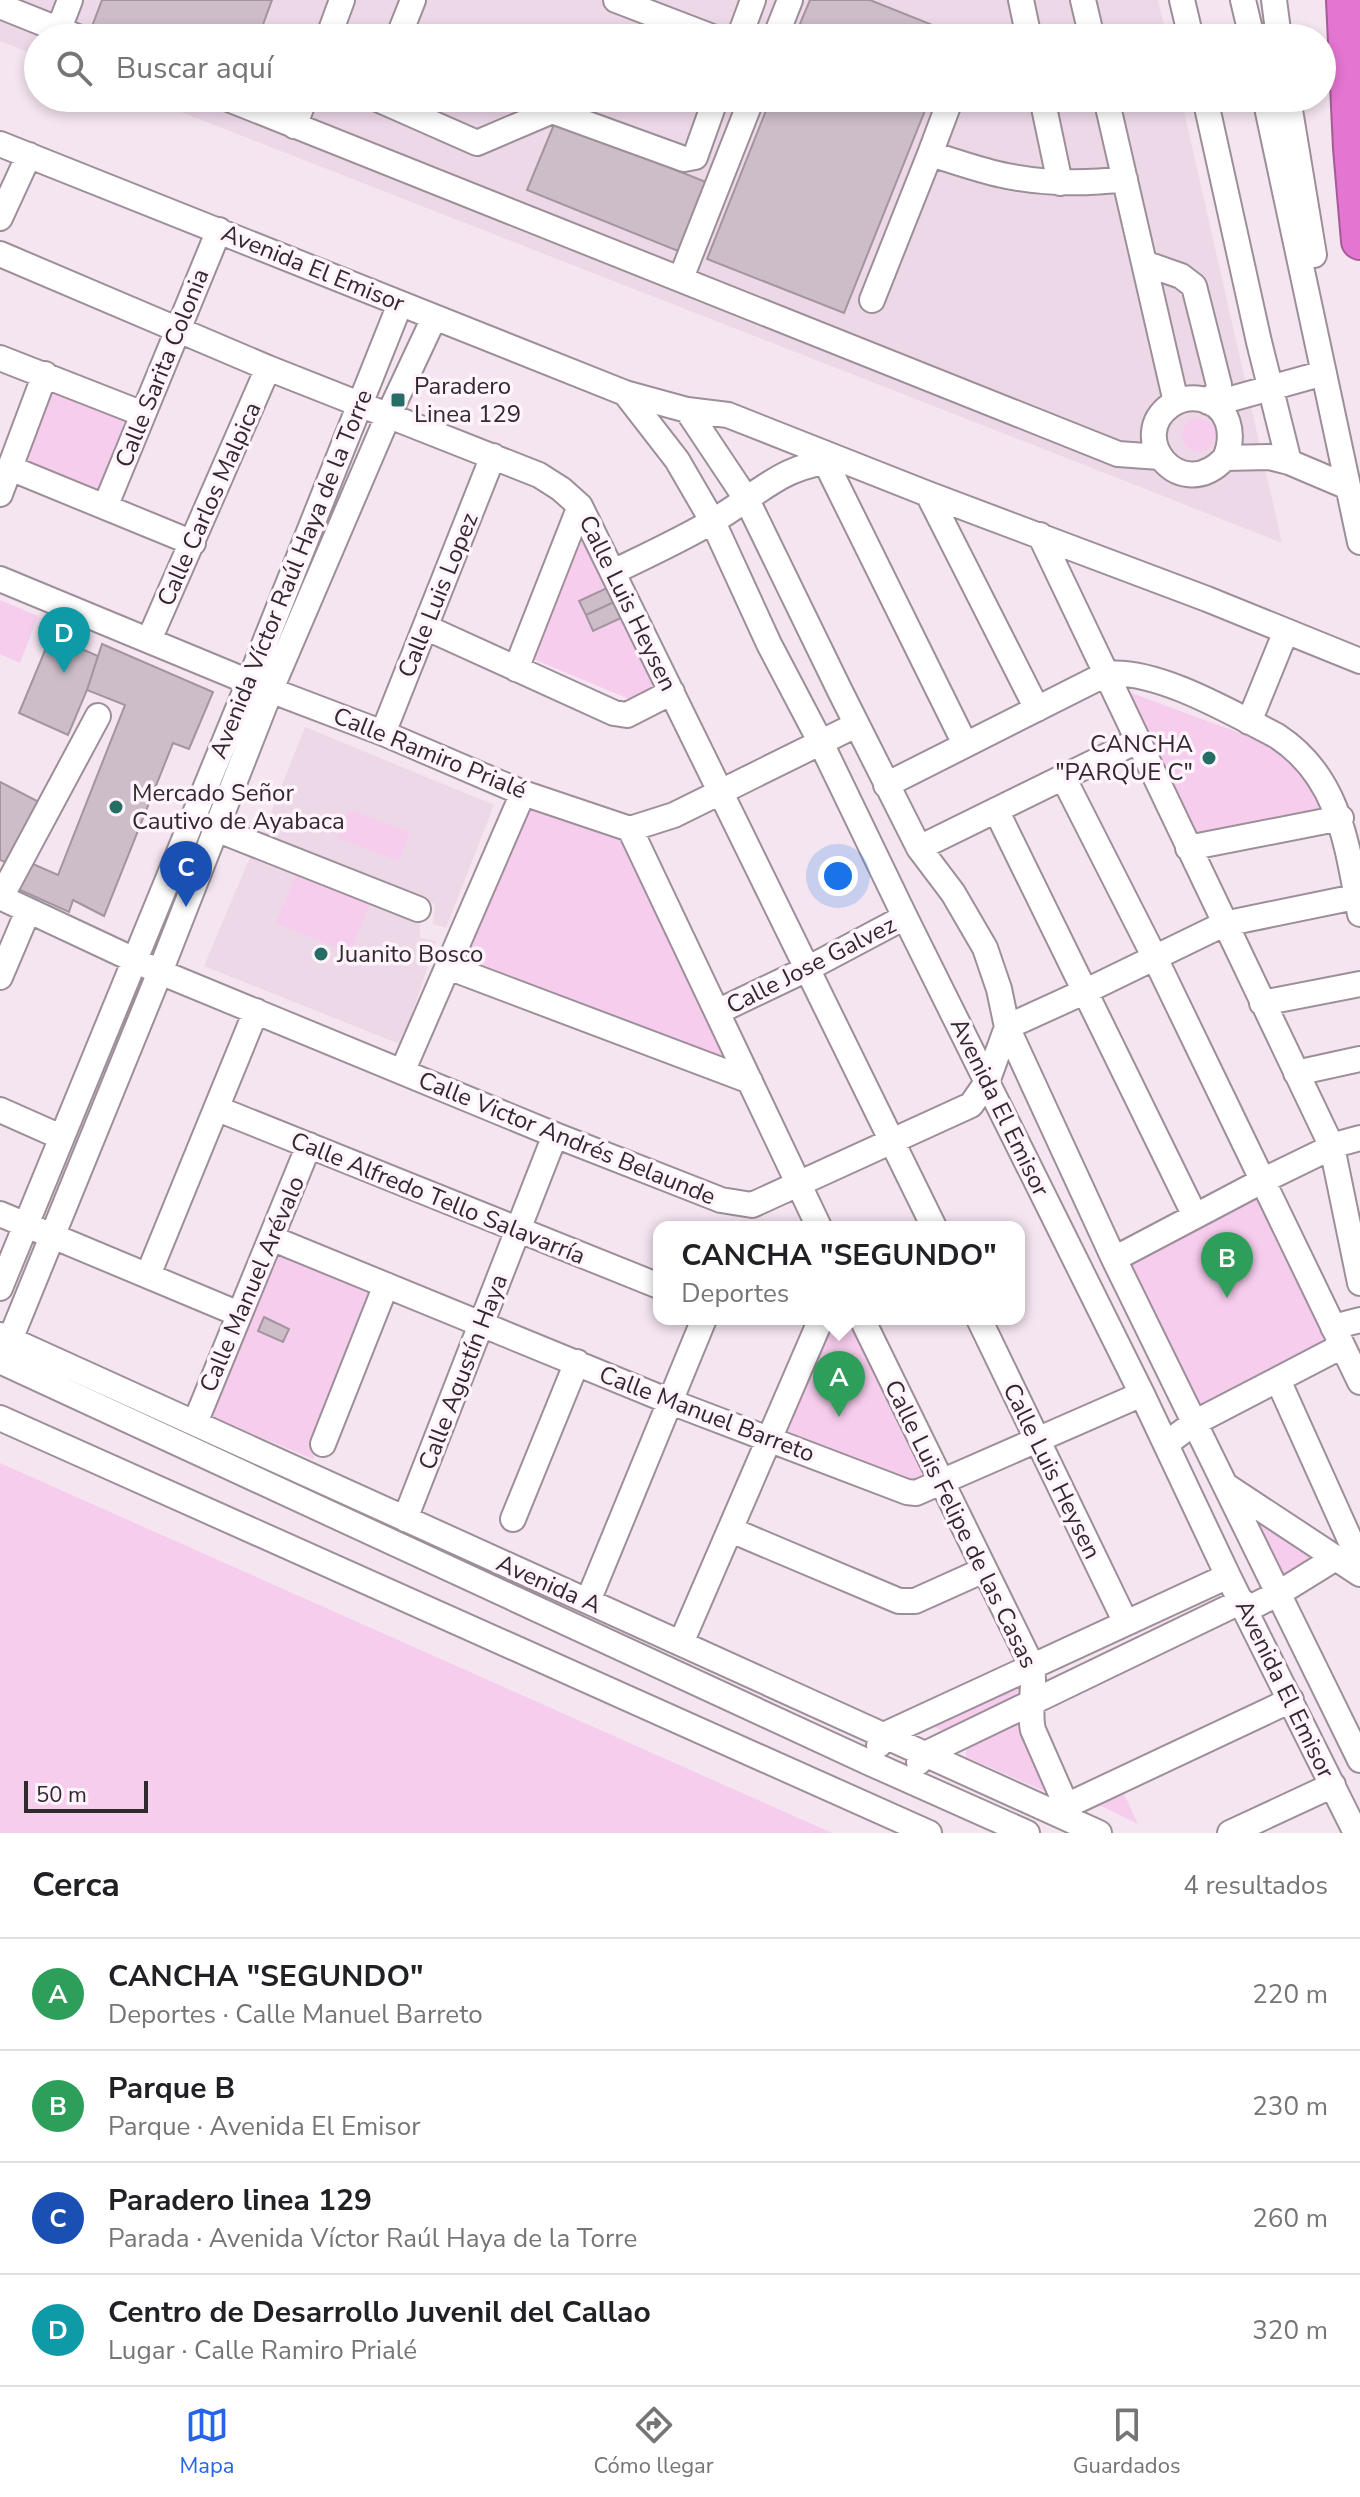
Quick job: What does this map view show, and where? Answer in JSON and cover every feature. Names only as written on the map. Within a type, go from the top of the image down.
[{"type":"highway","points":[[1345,0],[1360,241]]},
{"type":"street","points":[[70,0],[70,24]]},
{"type":"street","points":[[333,24],[342,0]]},
{"type":"street","points":[[404,24],[413,0]]},
{"type":"street","points":[[616,0],[679,24]]},
{"type":"street","points":[[744,24],[753,0]]},
{"type":"street","points":[[781,24],[790,0]]},
{"type":"street","points":[[1021,0],[1026,24]]},
{"type":"street","points":[[1083,0],[1089,24]]},
{"type":"street","points":[[1182,0],[1188,24]]},
{"type":"street","points":[[1243,0],[1249,24]]},
{"type":"street","points":[[1274,0],[1277,24]]},
{"type":"street","points":[[0,6],[45,24]]},
{"type":"street","points":[[260,112],[1118,454],[1160,457]]},
{"type":"street","points":[[294,126],[300,112]]},
{"type":"street","points":[[407,112],[477,143],[550,112]]},
{"type":"street","points":[[555,112],[658,151],[692,159],[711,112]]},
{"type":"street","points":[[681,278],[746,112]]},
{"type":"street","points":[[872,300],[946,112]]},
{"type":"street","points":[[1045,112],[1060,183]]},
{"type":"street","points":[[1109,112],[1176,402]]},
{"type":"street","points":[[1208,112],[1289,462]]},
{"type":"street","points":[[1268,112],[1324,373],[1354,482]]},
{"type":"street","points":[[1290,112],[1354,482],[1360,542]]},
{"type":"street","name":"Avenida El Emisor","points":[[0,144],[625,393],[687,410],[747,500],[919,848],[953,893],[985,948],[999,989],[1007,1027],[1114,1259],[1360,1760]]},
{"type":"street","points":[[930,154],[1004,176],[1086,184],[1125,179]]},
{"type":"street","points":[[0,218],[29,155]]},
{"type":"street","name":"Calle Sarita Colonia","points":[[105,507],[219,230]]},
{"type":"street","name":"Calle Luis Heysen","points":[[0,254],[268,368],[539,475],[580,506],[931,1221]]},
{"type":"street","points":[[1144,263],[1181,276],[1194,286],[1219,385],[1210,403]]},
{"type":"street","name":"Avenida Víctor Raúl Haya de la Torre","points":[[3,1349],[53,1236],[216,829],[260,686],[359,403],[400,304]]},
{"type":"street","name":"Avenida Víctor Raúl Haya de la Torre","points":[[0,1288],[134,959],[434,318]]},
{"type":"street","points":[[0,358],[143,414]]},
{"type":"street","name":"Calle Carlos Malpica","points":[[149,640],[268,368]]},
{"type":"street","points":[[1210,403],[1324,373]]},
{"type":"street","points":[[0,494],[45,374]]},
{"type":"street","name":"Avenida El Emisor","points":[[625,393],[677,460],[713,522],[769,644],[821,743],[1356,1833]]},
{"type":"street","points":[[1189,398],[1210,403],[1222,412],[1228,422],[1230,446],[1225,458],[1206,473],[1180,473],[1168,466],[1155,445],[1154,432],[1158,419],[1165,409],[1189,398]]},
{"type":"street","points":[[687,410],[728,415],[836,462],[1040,535],[1360,661]]},
{"type":"street","name":"Calle Luis Lopez","points":[[383,733],[493,456]]},
{"type":"street","points":[[1225,458],[1269,457],[1354,482]]},
{"type":"street","points":[[613,572],[713,522],[781,476],[815,462],[836,462]]},
{"type":"street","points":[[836,462],[965,744]]},
{"type":"street","points":[[10,468],[193,543]]},
{"type":"street","points":[[928,494],[1037,709]]},
{"type":"street","points":[[516,669],[580,506]]},
{"type":"street","points":[[1040,535],[1332,1147],[1360,1283]]},
{"type":"street","name":"Calle Ramiro Prialé","points":[[0,579],[383,733],[523,793],[630,829]]},
{"type":"street","points":[[425,627],[614,713],[627,715],[672,692]]},
{"type":"street","points":[[1249,722],[1286,631]]},
{"type":"street","points":[[886,785],[1106,674],[1122,672],[1181,690],[1291,745],[1310,763],[1341,818],[1359,902],[1224,924],[1007,1027]]},
{"type":"street","points":[[0,897],[98,716]]},
{"type":"street","points":[[816,1221],[630,829],[674,815],[856,725]]},
{"type":"street","points":[[919,848],[1137,741]]},
{"type":"street","points":[[1063,777],[1155,958],[1360,1382]]},
{"type":"street","points":[[402,1072],[523,793]]},
{"type":"street","points":[[996,810],[1195,1216]]},
{"type":"street","points":[[1188,848],[1341,818]]},
{"type":"street","points":[[216,829],[418,909]]},
{"type":"street","name":"Calle Victor Andrés Belaunde","points":[[0,897],[160,972],[721,1200],[748,1216],[798,1184],[971,1105],[987,1082],[1007,1027]]},
{"type":"street","points":[[0,977],[28,911]]},
{"type":"street","name":"Calle Jose Galvez","points":[[717,1012],[905,917]]},
{"type":"street","points":[[448,967],[750,1081]]},
{"type":"street","points":[[1262,1003],[1360,984]]},
{"type":"street","points":[[148,1275],[256,1011]]},
{"type":"street","points":[[1296,1073],[1360,1059]]},
{"type":"street","name":"Calle Alfredo Tello Salavarría","points":[[218,1109],[653,1284]]},
{"type":"street","points":[[0,1110],[61,1137]]},
{"type":"street","name":"Calle Agustín Haya","points":[[405,1519],[555,1135]]},
{"type":"street","points":[[1114,1259],[1262,1181],[1332,1147],[1360,1138]]},
{"type":"street","name":"Calle Manuel Arévalo","points":[[195,1423],[309,1145]]},
{"type":"street","points":[[0,1214],[239,1314]]},
{"type":"street","name":"Calle Manuel Barreto","points":[[271,1238],[671,1402],[907,1492],[916,1493],[1142,1394]]},
{"type":"street","points":[[323,1444],[386,1285]]},
{"type":"street","points":[[1166,1444],[1194,1423],[1278,1380],[1360,1320]]},
{"type":"street","points":[[588,1601],[702,1325]]},
{"type":"street","points":[[681,1643],[818,1325]]},
{"type":"street","name":"Calle Luis Felipe de las Casas","points":[[865,1325],[1032,1666],[1035,1681],[1031,1720],[1033,1730],[1070,1813]]},
{"type":"street","name":"Calle Luis Heysen","points":[[982,1325],[1126,1623]]},
{"type":"street","name":"Avenida A","points":[[3,1349],[195,1423],[925,1754],[1070,1813],[1099,1833]]},
{"type":"street","name":"Avenida A","points":[[3,1349],[870,1763],[1027,1833]]},
{"type":"street","points":[[513,1519],[577,1362]]},
{"type":"street","points":[[1278,1380],[1360,1562]]},
{"type":"street","points":[[0,1418],[929,1833]]},
{"type":"street","points":[[1226,1485],[1360,1574]]},
{"type":"street","points":[[731,1530],[899,1601],[915,1601],[984,1570]]},
{"type":"street","points":[[906,1779],[925,1754],[1244,1606],[1279,1593],[1334,1559]]},
{"type":"street","points":[[870,1763],[884,1735],[1228,1576]]},
{"type":"street","points":[[1070,1813],[1291,1700]]},
{"type":"street","points":[[1230,1833],[1333,1785]]},
{"type":"shaded area","points":[[0,0],[1158,0],[1164,24],[24,24],[24,50],[0,41]]},
{"type":"shaded area","points":[[181,112],[1184,112],[1282,543]]},
{"type":"shaded area","points":[[48,379],[133,414],[102,495],[17,462]]},
{"type":"shaded area","points":[[1199,418],[1211,423],[1216,435],[1211,447],[1199,452],[1187,447],[1182,435],[1187,423]]},
{"type":"shaded area","points":[[578,528],[662,684],[629,699],[526,656]]},
{"type":"shaded area","points":[[0,600],[38,616],[20,663],[0,654]]},
{"type":"shaded area","points":[[1126,691],[1273,745],[1304,772],[1325,809],[1192,837]]},
{"type":"shaded area","points":[[305,727],[494,805],[446,928],[433,924],[435,904],[261,838]]},
{"type":"shaded area","points":[[522,803],[625,837],[725,1049],[720,1058],[459,956]]},
{"type":"shaded area","points":[[348,809],[410,832],[399,861],[337,838]]},
{"type":"shaded area","name":"Juanito Bosco","points":[[253,850],[420,913],[420,938],[436,941],[402,1045],[204,966]]},
{"type":"shaded area","points":[[296,874],[370,904],[350,953],[276,923]]},
{"type":"shaded area","points":[[1257,1189],[1328,1335],[1326,1343],[1206,1406],[1195,1401],[1126,1261]]},
{"type":"shaded area","points":[[274,1245],[381,1288],[313,1459],[205,1414]]},
{"type":"shaded area","points":[[825,1325],[862,1325],[935,1475],[909,1484],[779,1431]]},
{"type":"shaded area","points":[[0,1463],[832,1833],[0,1833]]},
{"type":"shaded area","points":[[1254,1518],[1319,1560],[1286,1584]]},
{"type":"shaded area","points":[[1015,1678],[1022,1693],[946,1732],[925,1723]]},
{"type":"shaded area","points":[[1019,1714],[1049,1793],[966,1757],[966,1743]]},
{"type":"shaded area","points":[[1120,1785],[1138,1824],[1099,1805],[1097,1798]]},
{"type":"building","points":[[102,0],[272,0],[263,24],[93,24]]},
{"type":"building","points":[[810,0],[870,0],[930,24],[800,24]]},
{"type":"building","points":[[765,112],[924,112],[844,313],[707,259]]},
{"type":"building","points":[[555,122],[706,182],[678,251],[527,190]]},
{"type":"building","points":[[607,588],[614,602],[586,615],[579,601]]},
{"type":"building","points":[[614,602],[621,618],[593,631],[586,615]]},
{"type":"building","points":[[51,636],[98,656],[68,735],[19,713]]},
{"type":"building","name":"Mercado Señor Cautivo de Ayabaca","points":[[102,644],[213,692],[189,749],[173,743],[104,916],[73,900],[69,912],[18,889],[33,864],[58,875],[125,705],[87,690]]},
{"type":"building","points":[[0,782],[39,802],[12,865],[0,860]]},
{"type":"building","points":[[264,1317],[289,1329],[283,1342],[258,1331]]},
{"type":"place","name":"Paradero Linea 129","points":[[398,400]]},
{"type":"place","name":"Centro de Desarrollo Juvenil del Callao","points":[[64,673]]},
{"type":"place","name":"CANCHA \"PARQUE C\"","points":[[1209,758]]},
{"type":"place","name":"Mercado Señor Cautivo de Ayabaca","points":[[116,807]]},
{"type":"place","name":"Paradero linea 129","points":[[186,907]]},
{"type":"place","name":"Juanito Bosco","points":[[321,954]]},
{"type":"place","name":"Parque B","points":[[1227,1298]]},
{"type":"place","name":"CANCHA \"SEGUNDO\"","points":[[839,1417]]}]
